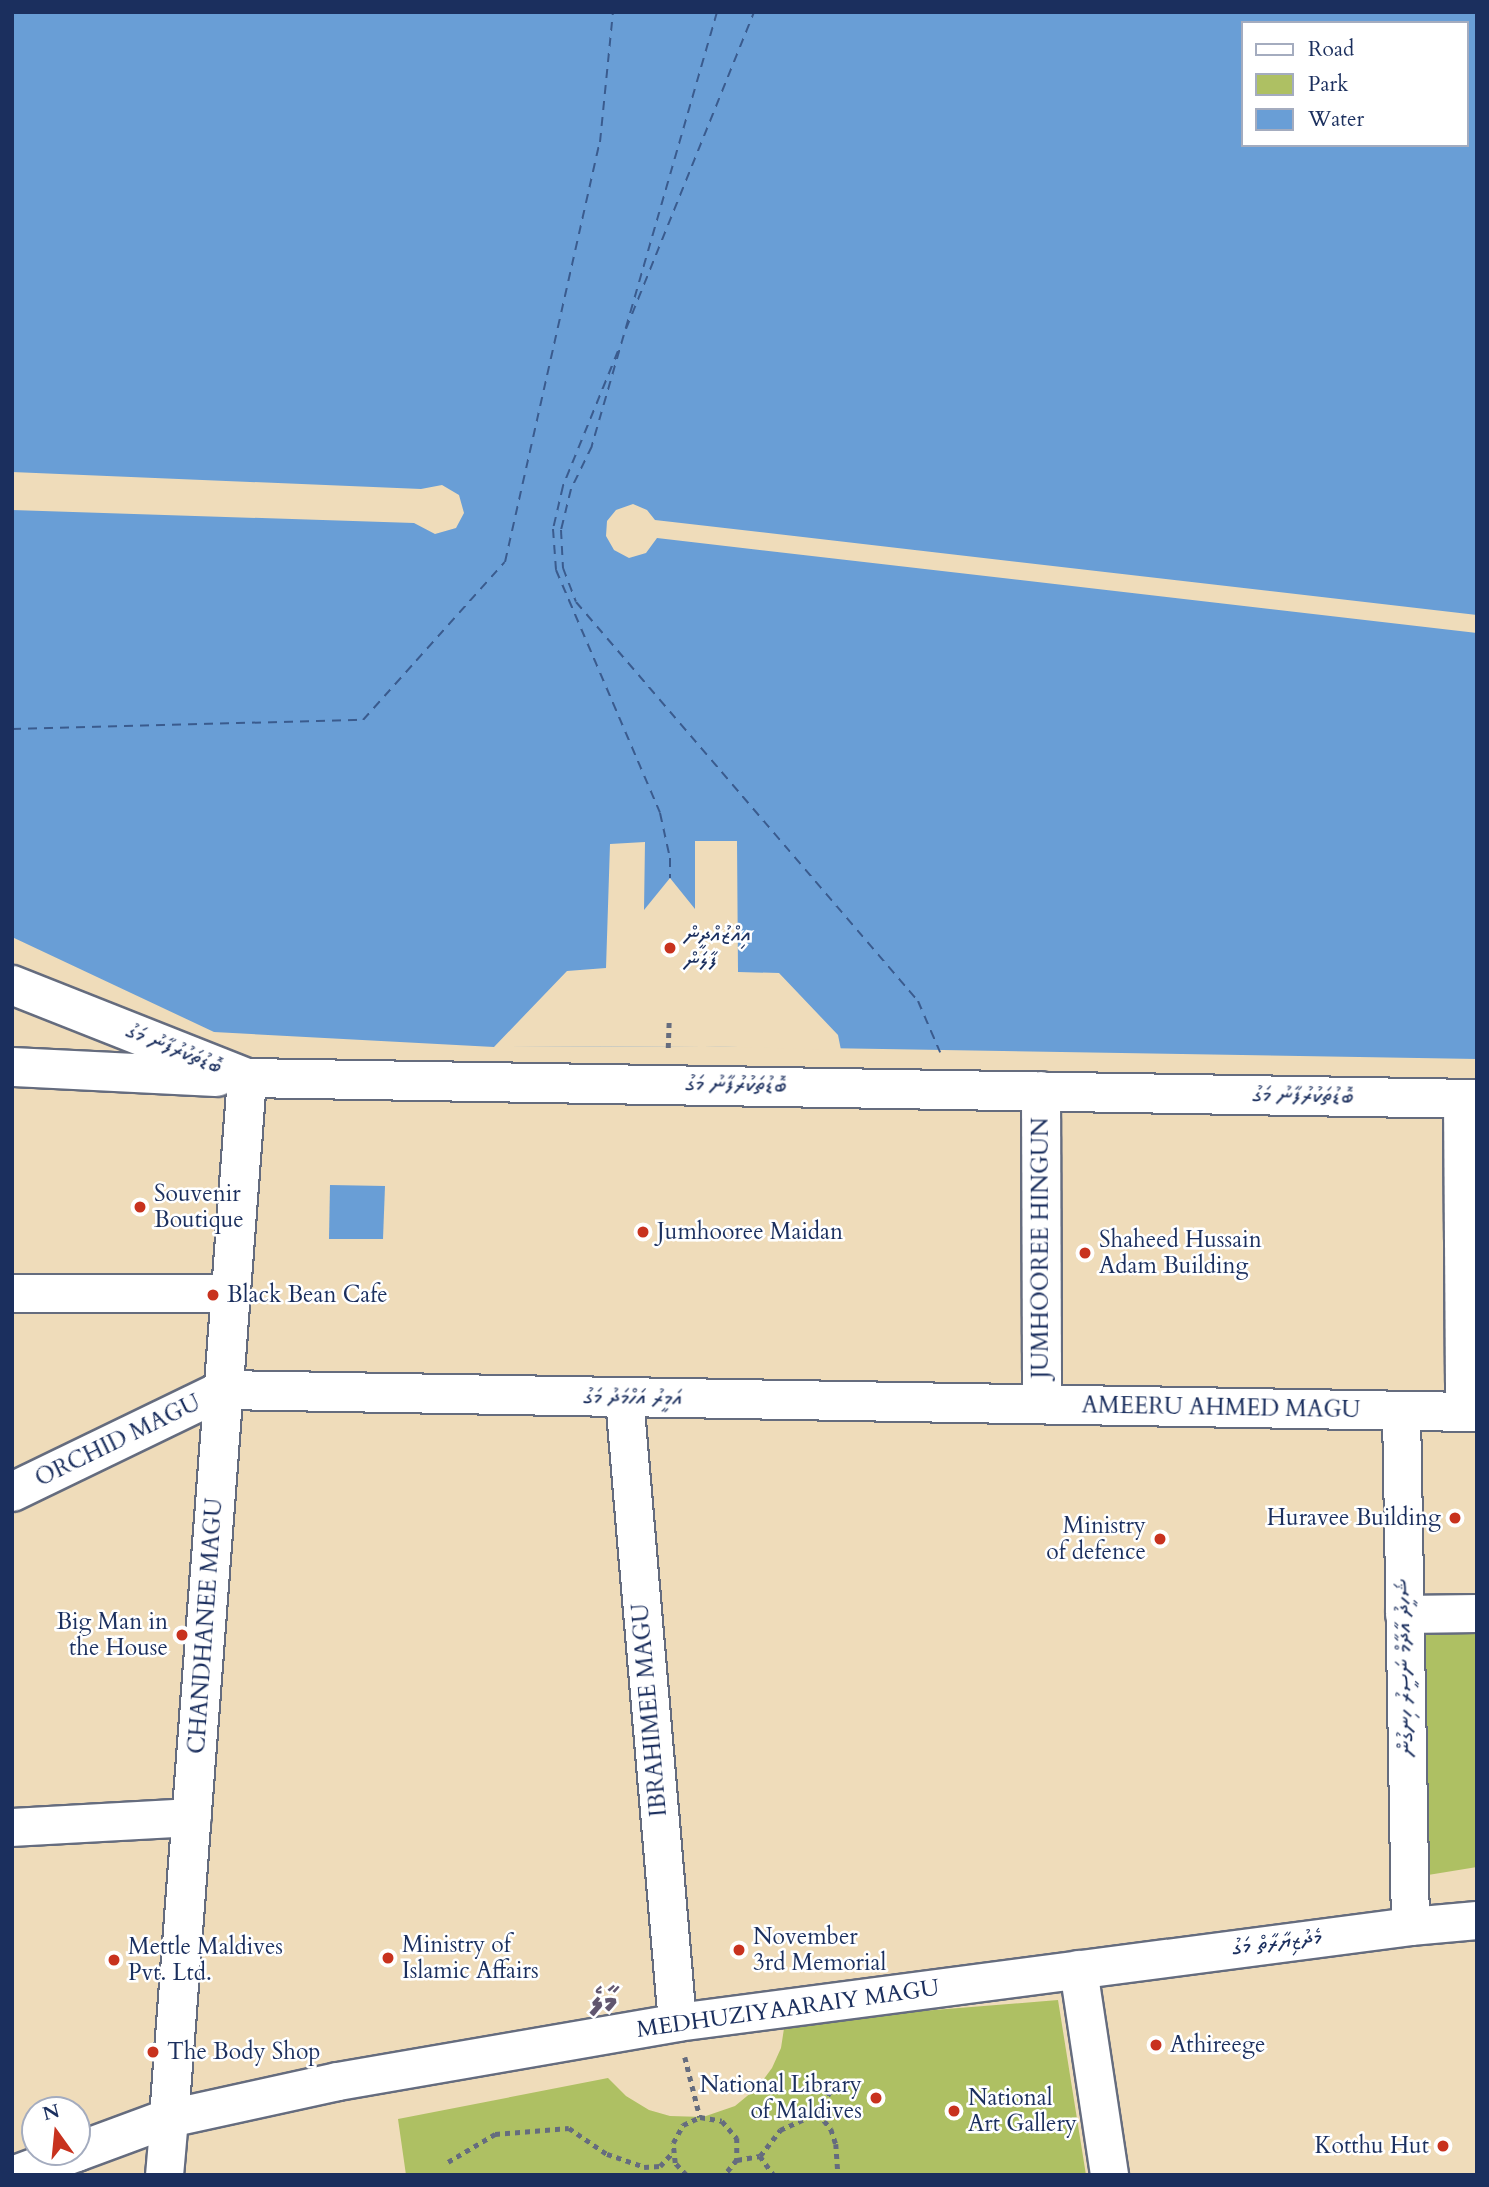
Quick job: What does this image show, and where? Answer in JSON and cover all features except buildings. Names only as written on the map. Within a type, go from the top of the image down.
[{"type":"street","name":"ބޮޑުތަކުރުފާނު މަގު","points":[[12,985],[247,1078],[1469,1099]]},
{"type":"street","points":[[12,1067],[247,1078]]},
{"type":"street","name":"CHANDHANEE MAGU","points":[[164,2175],[247,1078]]},
{"type":"street","name":"JUMHOOREE HINGUN","points":[[1041,1091],[1042,1404]]},
{"type":"street","points":[[1401,1411],[1471,1412],[1469,1099]]},
{"type":"street","points":[[12,1293],[231,1293]]},
{"type":"street","name":"އަމީރު އަހްމަދު މަގު","points":[[223,1390],[1042,1404]]},
{"type":"street","name":"ORCHID MAGU","points":[[12,1492],[223,1390]]},
{"type":"street","name":"IBRAHIMEE MAGU","points":[[624,1398],[677,2022]]},
{"type":"street","name":"AMEERU AHMED MAGU","points":[[1042,1404],[1401,1411]]},
{"type":"street","name":"ޝަހީދު އާދާމް ނަސީރު ހިނގުން","points":[[1401,1411],[1410,1926]]},
{"type":"street","points":[[1404,1614],[1477,1613]]},
{"type":"street","points":[[12,1827],[191,1817]]},
{"type":"street","name":"މެދުޒިޔާރާތް މަގު","points":[[1078,1969],[1410,1926],[1477,1920]]},
{"type":"street","points":[[1078,1969],[1109,2175]]},
{"type":"street","name":"MEDHUZIYAARAIY MAGU","points":[[169,2118],[337,2081],[677,2022],[1078,1969]]},
{"type":"street","points":[[91,2147],[169,2118]]},
{"type":"street","points":[[15,2175],[39,2166]]},
{"type":"path","points":[[668,1046],[669,1020]]},
{"type":"path","points":[[677,2022],[700,2117]]},
{"type":"path","points":[[737,2160],[760,2156],[780,2130],[818,2113],[838,2079]]},
{"type":"path","points":[[818,2113],[831,2129],[836,2144],[838,2175]]},
{"type":"path","points":[[686,2175],[676,2163],[673,2152],[677,2133],[683,2126],[700,2117],[712,2117],[731,2128],[737,2138],[737,2160],[725,2175]]},
{"type":"path","points":[[448,2162],[495,2134],[569,2128],[607,2154],[643,2167],[660,2166],[673,2152]]},
{"type":"path","points":[[760,2156],[774,2175]]},
{"type":"green space","points":[[1412,1624],[1477,1624],[1477,1867],[1428,1875],[1419,1869]]},
{"type":"green space","points":[[1058,2000],[1086,2175],[406,2175],[398,2119],[608,2078],[626,2096],[649,2110],[670,2116],[703,2117],[735,2106],[758,2087],[772,2068],[781,2048],[785,2022]]},
{"type":"water","points":[[12,12],[1477,12],[1477,1059],[704,1046],[494,1047],[214,1032],[12,937],[12,510],[414,523],[435,534],[456,528],[464,513],[459,495],[442,485],[421,489],[12,472]]},
{"type":"water","points":[[330,1185],[385,1186],[383,1239],[329,1239]]},
{"type":"pier","points":[[633,504],[647,510],[655,520],[1477,615],[1477,633],[657,538],[646,553],[629,558],[614,550],[606,536],[607,521],[616,510]]},
{"type":"pier","points":[[695,841],[737,841],[738,972],[779,973],[838,1035],[841,1050],[704,1046],[494,1047],[567,971],[606,968],[610,844],[645,842],[644,910],[670,878],[695,909]]},
{"type":"ferry route","points":[[12,729],[363,720],[505,562],[600,142],[613,12]]},
{"type":"ferry route","points":[[717,12],[592,446],[571,489],[561,530],[563,568],[576,602],[918,1001],[940,1052]]},
{"type":"ferry route","points":[[626,329],[754,12]]},
{"type":"ferry route","points":[[618,351],[563,486],[553,529],[556,570],[660,813],[670,858],[670,878]]},
{"type":"place","name":"އިއްޒުއްދީން ފާލަން","points":[[670,948]]},
{"type":"place","name":"Souvenir Boutique","points":[[140,1207]]},
{"type":"place","name":"Jumhooree Maidan","points":[[643,1232]]},
{"type":"place","name":"Shaheed Hussain Adam Building","points":[[1085,1253]]},
{"type":"place","name":"Black Bean Cafe","points":[[213,1295]]},
{"type":"place","name":"Huravee Building","points":[[1455,1518]]},
{"type":"place","name":"Ministry of defence","points":[[1160,1539]]},
{"type":"place","name":"Big Man in the House","points":[[182,1635]]},
{"type":"place","name":"November 3rd Memorial","points":[[739,1950]]},
{"type":"place","name":"Ministry of Islamic Affairs","points":[[388,1958]]},
{"type":"place","name":"Mettle Maldives Pvt. Ltd.","points":[[114,1960]]},
{"type":"place","name":"Athireege","points":[[1156,2045]]},
{"type":"place","name":"The Body Shop","points":[[153,2052]]},
{"type":"place","name":"National Library of Maldives","points":[[876,2098]]},
{"type":"place","name":"National Art Gallery","points":[[954,2111]]},
{"type":"place","name":"Kotthu Hut","points":[[1443,2146]]},
{"type":"district","name":"މާލެ","points":[[603,2001]]}]
